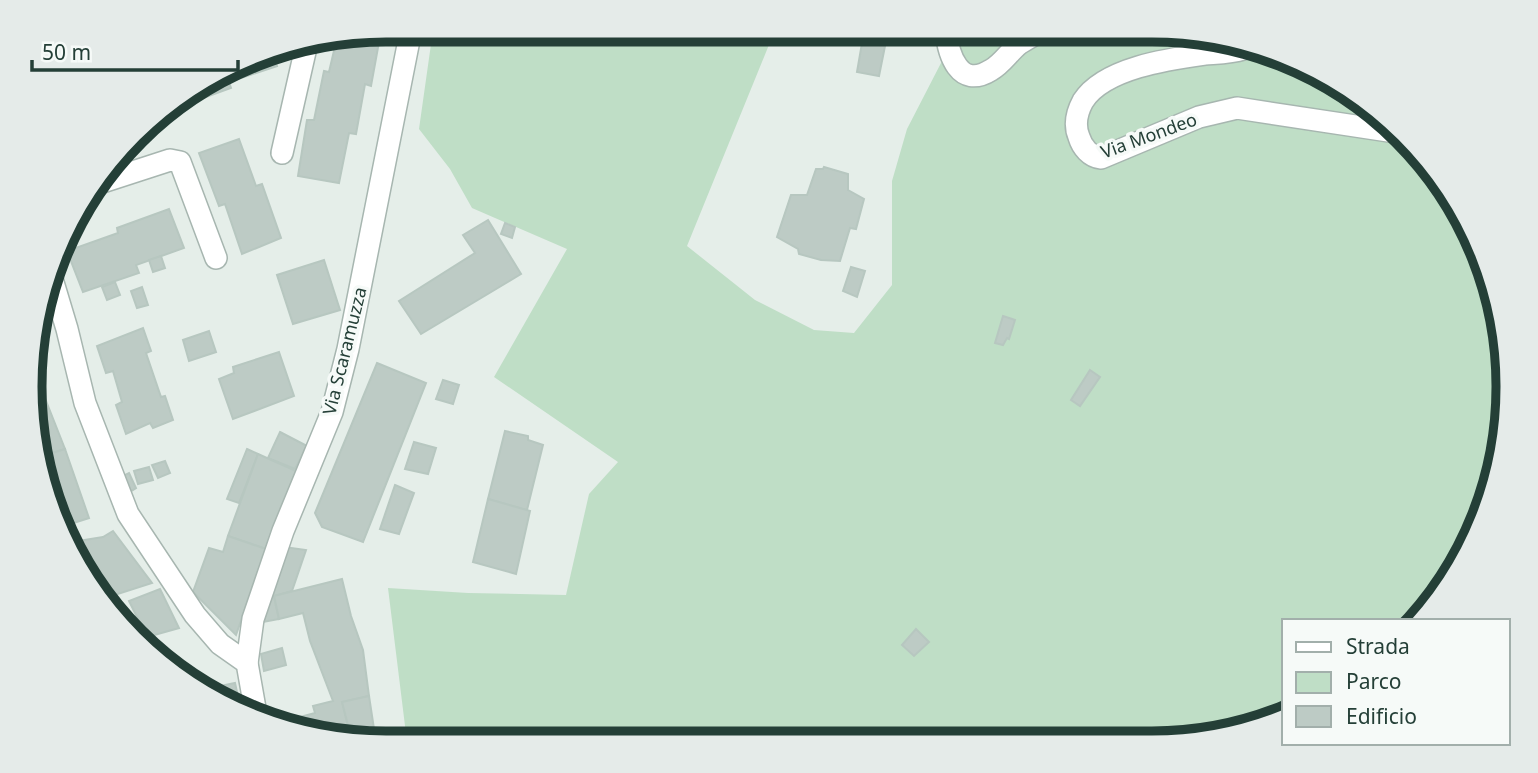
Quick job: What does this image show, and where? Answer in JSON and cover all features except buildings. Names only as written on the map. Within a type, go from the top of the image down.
[{"type":"street","name":"Via Scaramuzza","points":[[254,705],[247,663],[253,620],[338,391],[409,42]]},
{"type":"street","points":[[948,42],[956,66],[965,74],[974,75],[992,69],[1023,42]]},
{"type":"street","name":"Via Mondeo","points":[[1230,51],[1138,68],[1097,85],[1077,110],[1078,136],[1091,155],[1101,158],[1199,117],[1237,108],[1382,130]]},
{"type":"street","points":[[282,153],[305,52]]},
{"type":"street","points":[[112,179],[170,160],[180,162],[216,258]]},
{"type":"street","points":[[56,291],[85,404],[128,514],[195,615],[220,644],[247,663]]},
{"type":"green space","points":[[431,42],[770,42],[687,246],[755,300],[814,330],[854,333],[892,285],[892,181],[907,129],[952,42],[1174,43],[1219,49],[1262,60],[1324,88],[1379,127],[1425,177],[1460,234],[1484,297],[1495,364],[1493,431],[1478,497],[1450,559],[1406,619],[1282,619],[1282,705],[1219,724],[1152,731],[406,731],[388,588],[566,595],[589,494],[618,462],[494,377],[567,249],[472,208],[450,169],[419,129]]}]
